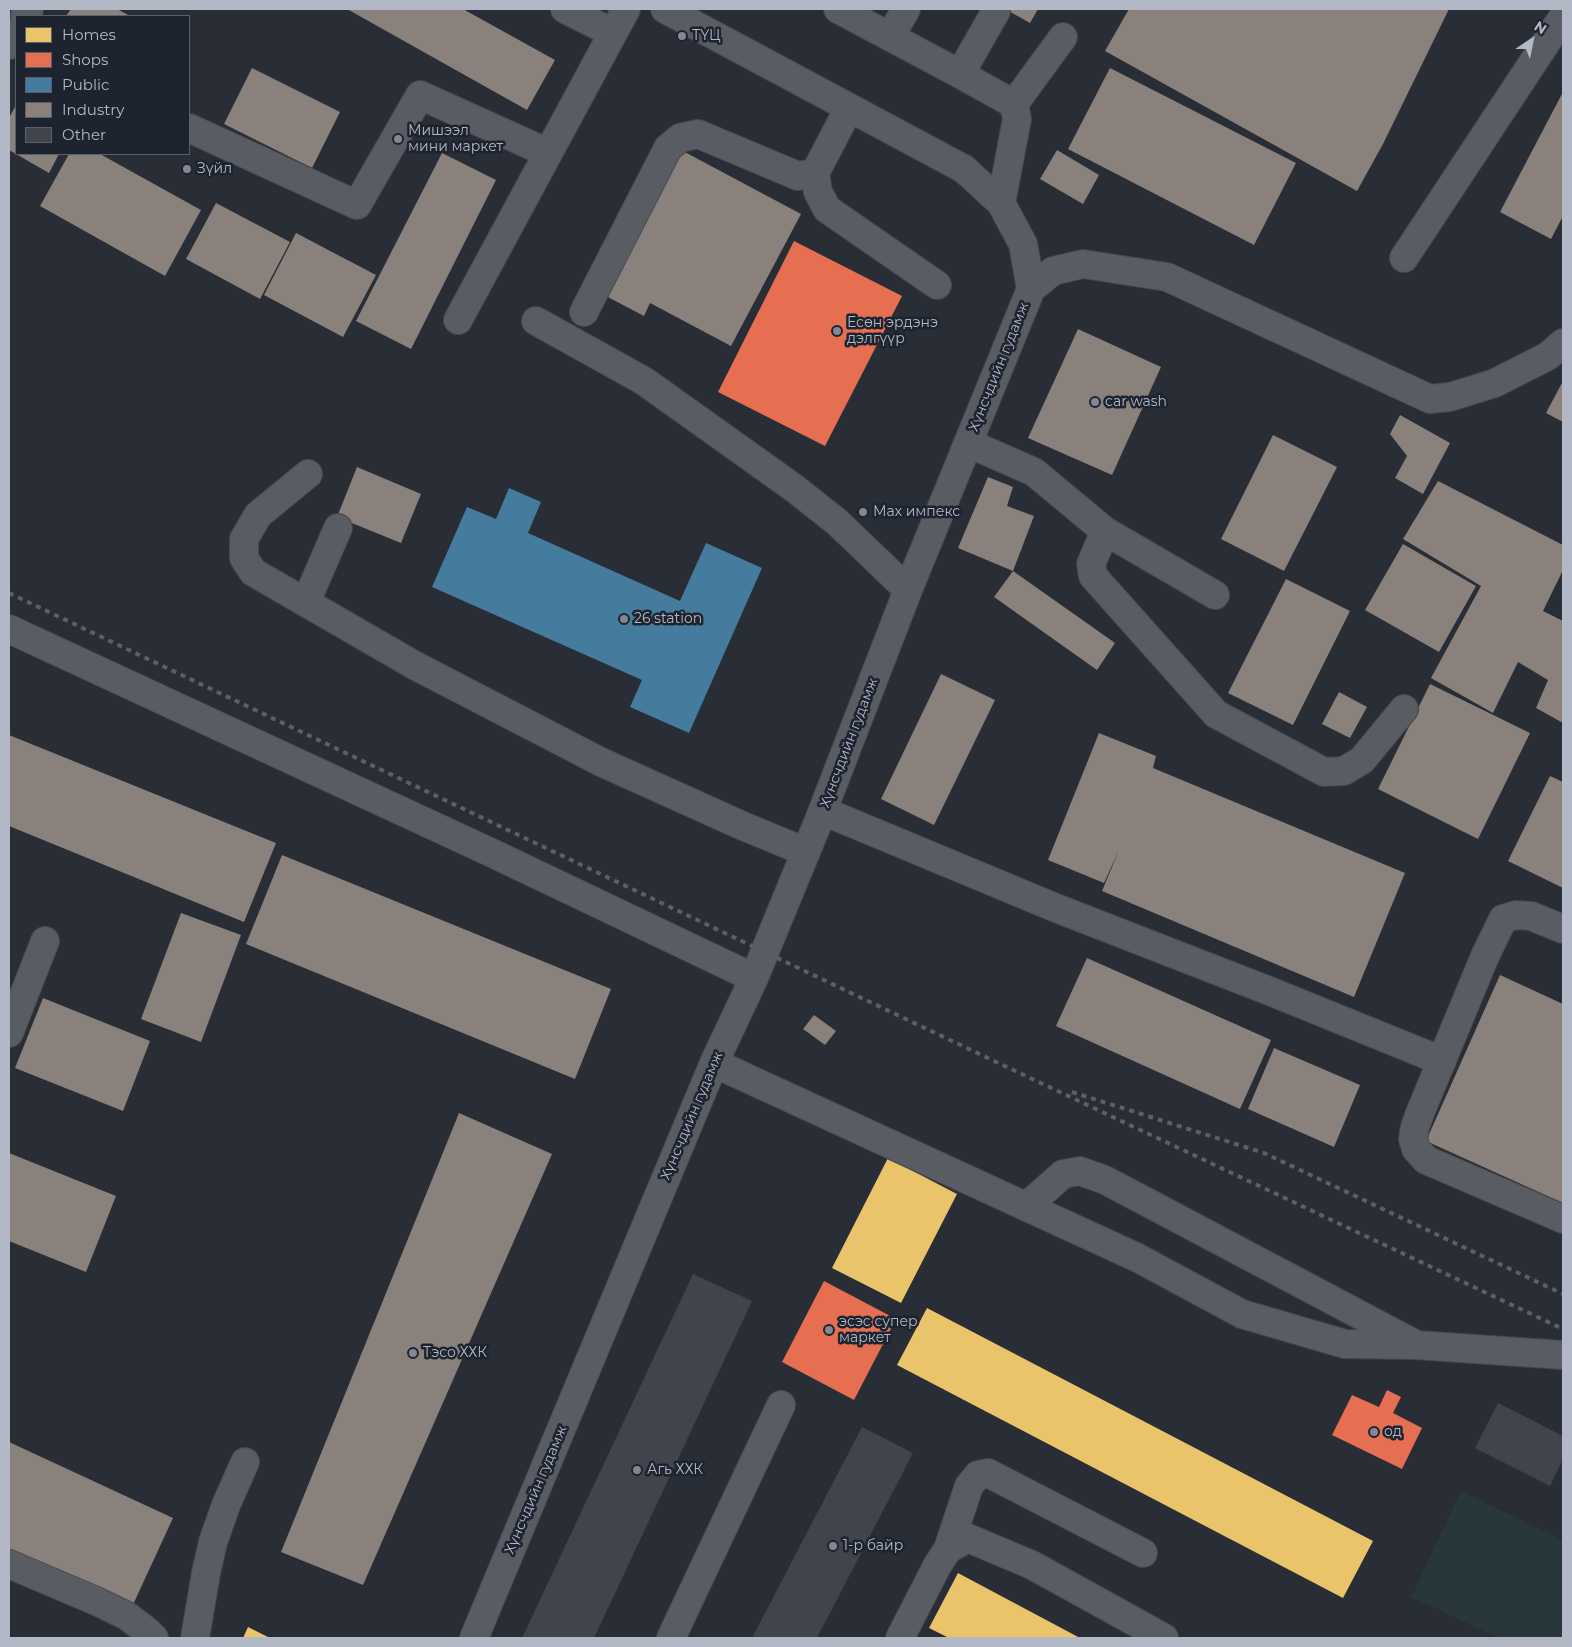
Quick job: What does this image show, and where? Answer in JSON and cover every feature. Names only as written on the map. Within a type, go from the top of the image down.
[{"type":"street","points":[[564,9],[613,33]]},
{"type":"street","points":[[458,320],[626,9]]},
{"type":"street","name":"Хүнсчдийн гудамж","points":[[474,1638],[714,1064],[754,978],[823,811],[908,590],[1031,289],[1023,244],[1001,203],[964,169],[665,9]]},
{"type":"street","points":[[838,9],[1014,104]]},
{"type":"street","points":[[890,37],[906,9]]},
{"type":"street","points":[[960,74],[996,11]]},
{"type":"street","points":[[1404,258],[1563,17]]},
{"type":"street","points":[[9,45],[15,34]]},
{"type":"street","points":[[1001,203],[1016,119],[1014,104],[1063,37]]},
{"type":"street","points":[[190,128],[357,205],[420,95],[548,153]]},
{"type":"street","points":[[849,108],[815,173],[818,192],[827,209],[937,285]]},
{"type":"street","points":[[584,312],[668,148],[680,138],[698,134],[798,176],[815,173]]},
{"type":"street","points":[[1031,289],[1053,271],[1083,264],[1167,277],[1430,400],[1450,397],[1495,383],[1548,356],[1563,343]]},
{"type":"street","points":[[536,321],[644,381],[794,488],[837,522],[908,590]]},
{"type":"street","points":[[968,443],[1034,472],[1105,531],[1215,595]]},
{"type":"street","points":[[308,474],[258,515],[244,539],[244,558],[253,572],[414,665],[601,762],[743,826],[806,852]]},
{"type":"street","points":[[306,602],[338,528]]},
{"type":"street","points":[[1105,531],[1091,564],[1093,576],[1216,714],[1324,772],[1344,771],[1362,760],[1404,709]]},
{"type":"street","points":[[9,629],[492,853],[754,978]]},
{"type":"street","points":[[823,811],[1056,908],[1272,992],[1442,1061]]},
{"type":"street","points":[[1563,929],[1531,916],[1516,915],[1503,919],[1485,956],[1442,1061],[1415,1127],[1413,1139],[1416,1149],[1426,1160],[1563,1219]]},
{"type":"street","points":[[9,1033],[45,941]]},
{"type":"street","points":[[714,1064],[1138,1258],[1242,1314],[1345,1344],[1416,1345],[1563,1355]]},
{"type":"street","points":[[1027,1206],[1063,1174],[1080,1171],[1105,1180],[1416,1345]]},
{"type":"street","points":[[671,1638],[780,1405]]},
{"type":"street","points":[[195,1638],[213,1542],[244,1462]]},
{"type":"street","points":[[900,1638],[937,1566],[948,1549],[969,1486],[978,1474],[988,1473],[1143,1553]]},
{"type":"street","points":[[948,1549],[968,1538],[1032,1565],[1164,1638]]},
{"type":"street","points":[[9,1564],[127,1616],[154,1638]]},
{"type":"shaded area","points":[[1461,1491],[1563,1540],[1563,1638],[1499,1638],[1411,1597]]},
{"type":"building: Homes","points":[[888,1158],[957,1194],[901,1303],[832,1268]]},
{"type":"building: Homes","points":[[927,1308],[1373,1541],[1343,1598],[897,1365]]},
{"type":"building: Homes","points":[[958,1573],[1080,1638],[949,1638],[929,1628]]},
{"type":"building: Homes","points":[[248,1627],[270,1638],[243,1638]]},
{"type":"building: Shops","points":[[794,241],[902,296],[825,446],[718,392]]},
{"type":"building: Shops","points":[[824,1281],[896,1319],[854,1400],[782,1362]]},
{"type":"building: Shops","points":[[1387,1390],[1401,1397],[1393,1413],[1422,1428],[1402,1469],[1332,1435],[1352,1395],[1379,1407]]},
{"type":"building: Public","points":[[509,488],[541,502],[528,533],[680,601],[706,543],[762,568],[689,733],[630,707],[642,680],[432,587],[467,507],[496,519]]},
{"type":"building: Industry","points":[[71,9],[117,9],[128,15],[67,15]]},
{"type":"building: Industry","points":[[347,9],[463,9],[555,60],[527,110]]},
{"type":"building: Industry","points":[[1005,9],[1038,9],[1030,23]]},
{"type":"building: Industry","points":[[1129,9],[1449,9],[1383,144],[1357,191],[1105,51]]},
{"type":"building: Industry","points":[[252,68],[340,112],[312,168],[224,124]]},
{"type":"building: Industry","points":[[1110,68],[1296,163],[1254,245],[1068,149]]},
{"type":"building: Industry","points":[[1563,92],[1563,216],[1551,239],[1500,212]]},
{"type":"building: Industry","points":[[15,107],[15,153],[9,150],[9,118]]},
{"type":"building: Industry","points":[[681,150],[801,214],[731,346],[650,303],[644,316],[604,295]]},
{"type":"building: Industry","points":[[1057,150],[1099,175],[1083,204],[1040,179]]},
{"type":"building: Industry","points":[[442,153],[496,180],[411,349],[356,321]]},
{"type":"building: Industry","points":[[18,155],[58,155],[49,173]]},
{"type":"building: Industry","points":[[68,155],[102,155],[201,210],[165,276],[40,206]]},
{"type":"building: Industry","points":[[216,203],[290,242],[260,299],[186,259]]},
{"type":"building: Industry","points":[[296,233],[376,275],[343,337],[264,295]]},
{"type":"building: Industry","name":"car wash","points":[[1078,329],[1161,367],[1112,475],[1028,438]]},
{"type":"building: Industry","points":[[1563,381],[1563,422],[1546,413]]},
{"type":"building: Industry","points":[[1400,415],[1450,443],[1423,494],[1395,478],[1407,456],[1390,434]]},
{"type":"building: Industry","points":[[1273,435],[1337,467],[1284,571],[1221,539]]},
{"type":"building: Industry","points":[[357,467],[421,494],[401,543],[337,517]]},
{"type":"building: Industry","points":[[988,477],[1013,487],[1007,506],[1034,516],[1013,571],[958,548]]},
{"type":"building: Industry","points":[[1438,481],[1563,545],[1563,570],[1543,611],[1563,621],[1563,723],[1536,708],[1548,680],[1518,662],[1493,713],[1431,678],[1481,586],[1403,539]]},
{"type":"building: Industry","points":[[1403,544],[1476,586],[1439,652],[1365,610]]},
{"type":"building: Industry","points":[[1013,571],[1115,643],[1097,670],[994,597]]},
{"type":"building: Industry","points":[[1286,579],[1350,611],[1293,725],[1228,693]]},
{"type":"building: Industry","points":[[941,674],[995,700],[934,825],[881,799]]},
{"type":"building: Industry","points":[[1430,684],[1530,733],[1478,839],[1378,789]]},
{"type":"building: Industry","points":[[1339,692],[1367,707],[1350,738],[1322,724]]},
{"type":"building: Industry","points":[[1099,733],[1156,756],[1153,768],[1405,873],[1354,997],[1102,891],[1119,850],[1104,883],[1048,860]]},
{"type":"building: Industry","points":[[9,735],[276,843],[244,922],[9,826]]},
{"type":"building: Industry","points":[[1550,776],[1563,782],[1563,888],[1508,861]]},
{"type":"building: Industry","points":[[282,855],[611,989],[575,1079],[246,944]]},
{"type":"building: Industry","points":[[181,913],[241,935],[201,1042],[141,1019]]},
{"type":"building: Industry","points":[[1087,958],[1271,1040],[1240,1109],[1056,1026]]},
{"type":"building: Industry","points":[[1500,975],[1563,1004],[1563,1203],[1426,1141]]},
{"type":"building: Industry","points":[[43,998],[150,1041],[123,1111],[15,1068]]},
{"type":"building: Industry","points":[[814,1015],[836,1031],[825,1045],[803,1029]]},
{"type":"building: Industry","points":[[1274,1048],[1360,1085],[1334,1147],[1248,1109]]},
{"type":"building: Industry","name":"Тэсо ХХК","points":[[459,1113],[552,1154],[363,1585],[281,1552]]},
{"type":"building: Industry","points":[[9,1153],[116,1196],[86,1272],[9,1241]]},
{"type":"building: Industry","points":[[9,1442],[173,1518],[131,1609],[9,1553]]},
{"type":"building: Other","name":"Агь ХХК","points":[[693,1274],[752,1301],[594,1638],[522,1638]]},
{"type":"building: Other","points":[[1498,1403],[1563,1436],[1563,1459],[1550,1486],[1475,1448]]},
{"type":"building: Other","name":"1-р байр","points":[[862,1427],[913,1453],[817,1638],[752,1638]]},
{"type":"railway","points":[[9,593],[1563,1329]]},
{"type":"railway","points":[[1072,1092],[1264,1153],[1563,1294]]},
{"type":"place","name":"ТҮЦ","points":[[682,36]]},
{"type":"place","name":"Мишээл мини маркет","points":[[398,139]]},
{"type":"place","name":"Зүйл","points":[[187,169]]},
{"type":"place","name":"Есөн эрдэнэ дэлгүүр","points":[[837,331]]},
{"type":"place","name":"car wash","points":[[1095,402]]},
{"type":"place","name":"Мах импекс","points":[[863,512]]},
{"type":"place","name":"26 station","points":[[624,619]]},
{"type":"place","name":"эсэс супер маркет","points":[[829,1330]]},
{"type":"place","name":"Тэсо ХХК","points":[[413,1353]]},
{"type":"place","name":"од","points":[[1374,1432]]},
{"type":"place","name":"Агь ХХК","points":[[637,1470]]},
{"type":"place","name":"1-р байр","points":[[833,1546]]}]
